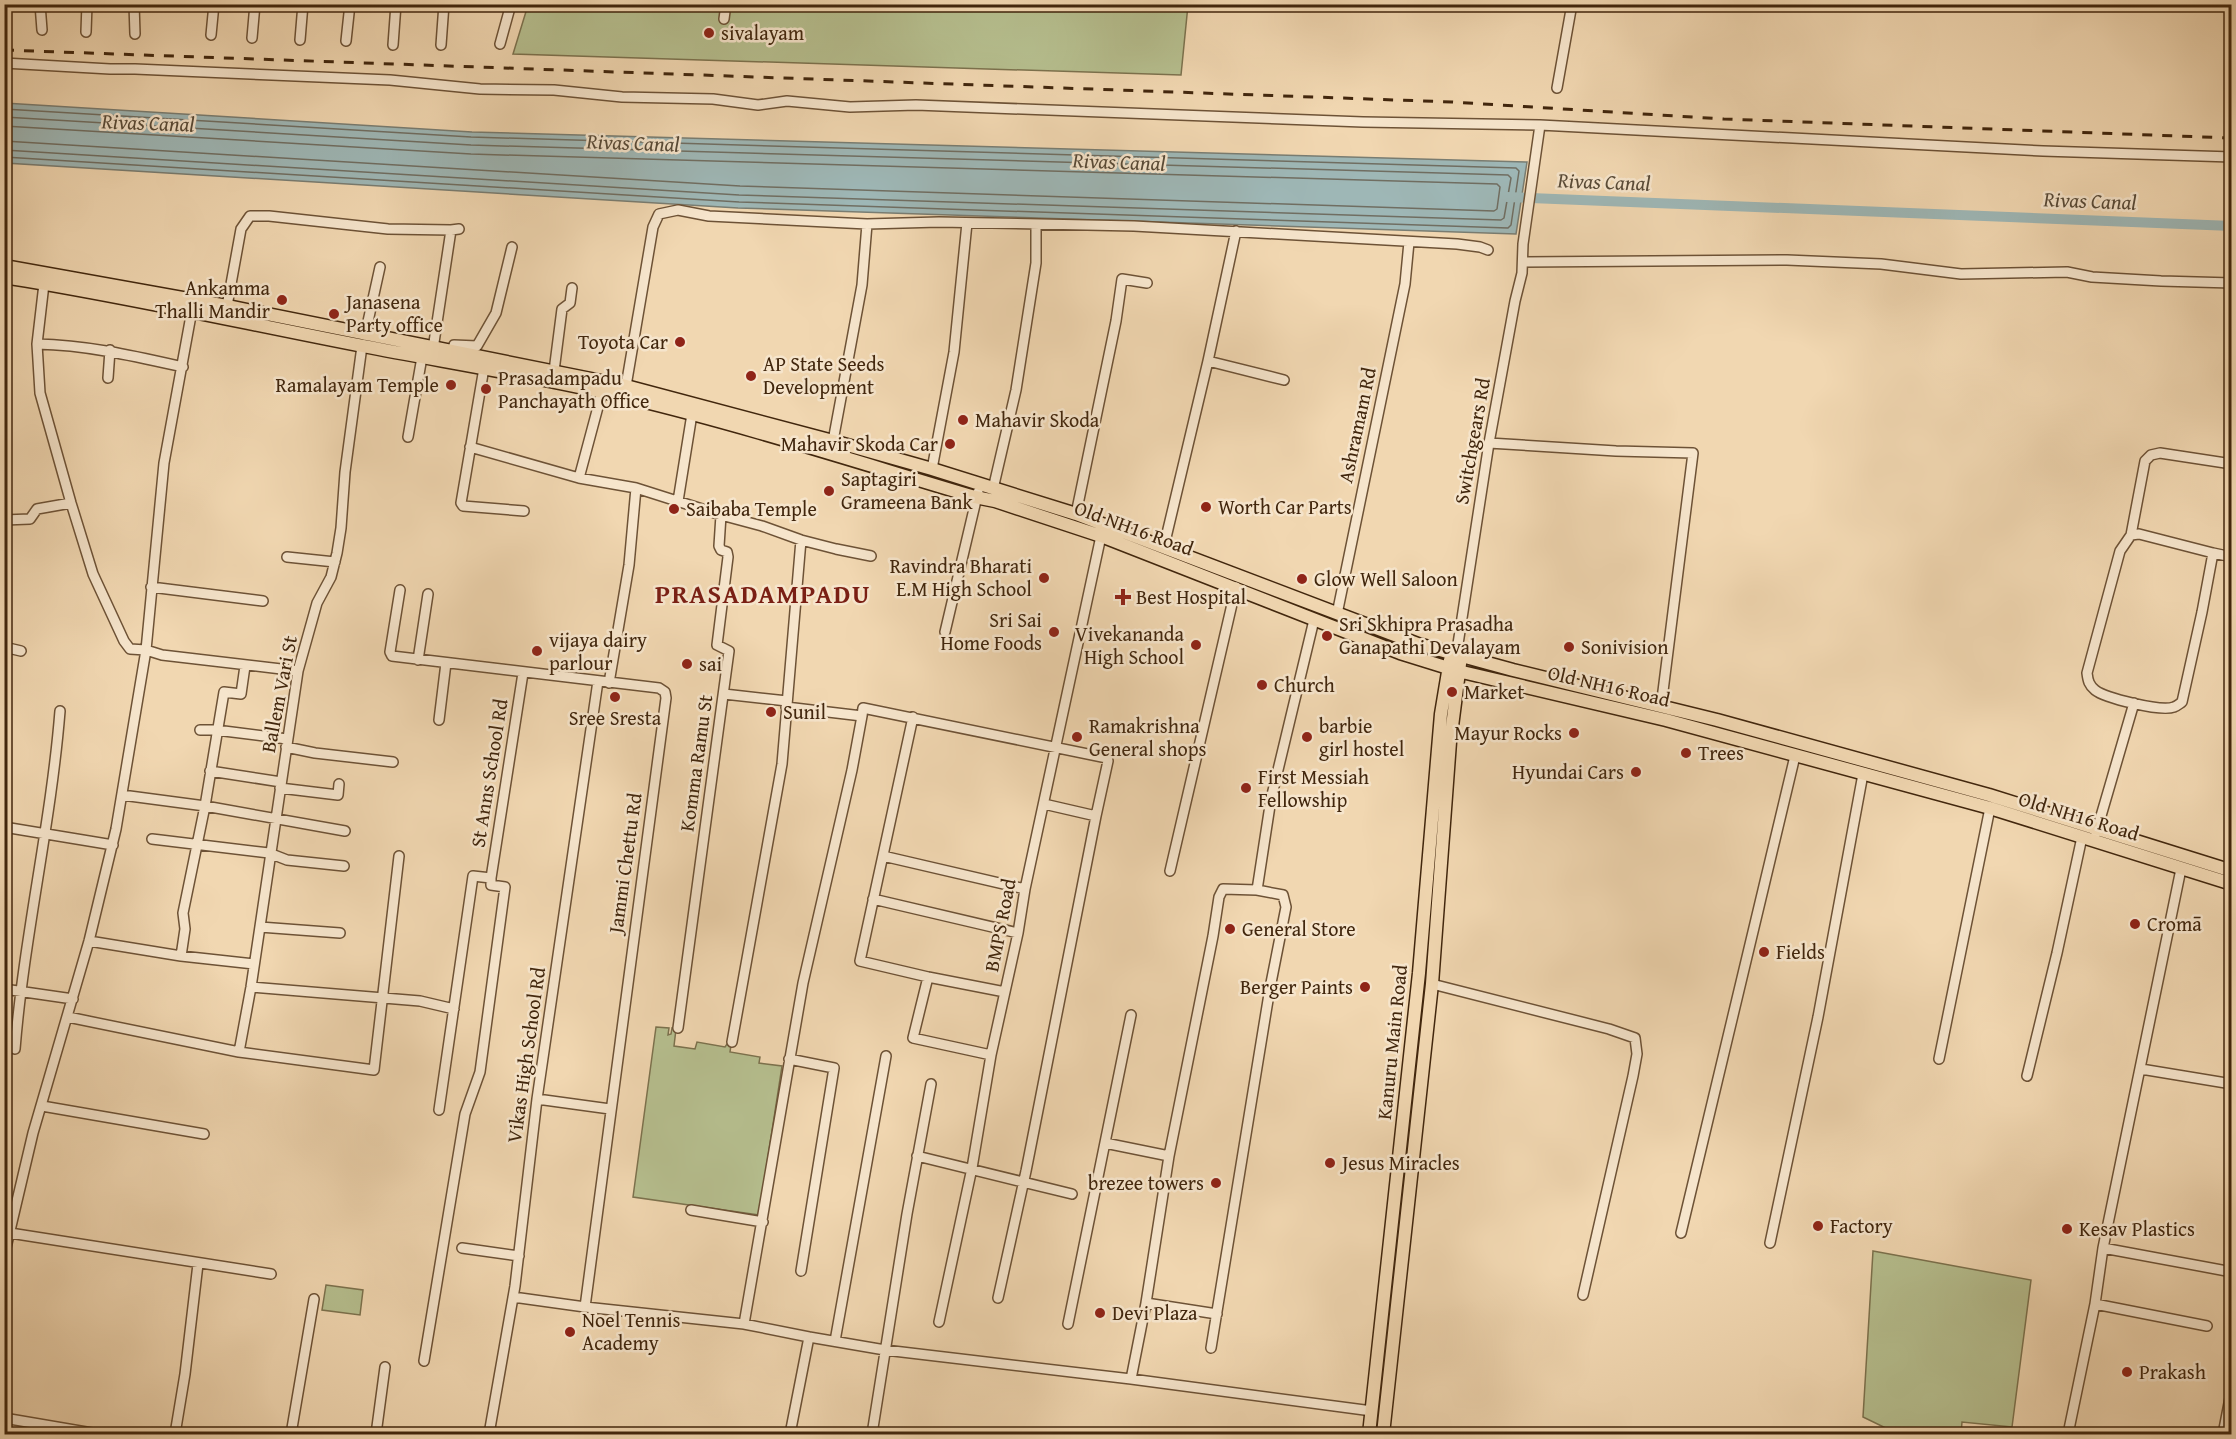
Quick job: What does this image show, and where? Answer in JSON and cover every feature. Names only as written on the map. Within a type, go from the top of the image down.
[{"type":"main road","name":"Old NH16 Road","points":[[4,266],[228,306],[422,357],[602,392],[692,414],[995,501],[1101,536],[1400,653],[1453,669],[1666,720],[1990,808],[2232,884]]},
{"type":"main road","name":"Old NH16 Road","points":[[4,277],[554,371],[626,386],[833,441],[1076,514],[1418,644],[1457,652],[1660,707],[1729,723],[1955,785],[2232,870]]},
{"type":"main road","name":"Kanuru Main Road","points":[[1369,1434],[1419,973],[1438,736],[1457,652]]},
{"type":"main road","name":"Kanuru Main Road","points":[[1383,1434],[1432,984],[1450,742],[1453,669]]},
{"type":"main road","points":[[1389,1256],[1402,1257]]},
{"type":"street","points":[[40,4],[42,30]]},
{"type":"street","points":[[87,4],[87,32]]},
{"type":"street","points":[[134,4],[135,34]]},
{"type":"street","points":[[211,35],[214,4]]},
{"type":"street","points":[[252,38],[255,4]]},
{"type":"street","points":[[300,40],[303,4]]},
{"type":"street","points":[[346,40],[350,4]]},
{"type":"street","points":[[393,45],[396,4]]},
{"type":"street","points":[[441,45],[444,4]]},
{"type":"street","points":[[500,44],[511,4]]},
{"type":"street","points":[[724,19],[726,4]]},
{"type":"street","points":[[1557,88],[1572,4]]},
{"type":"street","points":[[4,63],[390,80],[480,89],[554,90],[622,97],[713,99],[758,105],[787,101],[850,107],[916,105],[1342,122],[1540,125],[2043,151],[2232,157]]},
{"type":"street","name":"Switchgears Rd","points":[[1457,652],[1489,443],[1523,262],[1523,244],[1540,125]]},
{"type":"street","points":[[626,386],[653,227],[659,214],[678,210],[709,216],[867,224],[1036,224],[1236,231],[1464,245],[1488,250]]},
{"type":"street","points":[[228,306],[241,229],[250,216],[259,215],[388,229],[455,229],[433,349]]},
{"type":"street","points":[[932,469],[954,352],[967,223]]},
{"type":"street","points":[[833,441],[858,306],[867,224]]},
{"type":"street","points":[[945,632],[975,497],[987,487],[1018,380],[1036,263],[1036,224]]},
{"type":"street","points":[[1164,546],[1236,231]]},
{"type":"street","name":"Ashramam Rd","points":[[1337,614],[1405,284],[1409,242]]},
{"type":"street","points":[[452,352],[454,345],[477,346],[482,338],[496,313],[512,247]]},
{"type":"street","points":[[1523,262],[1787,260],[1881,264],[1961,274],[2067,272],[2092,277],[2232,283]]},
{"type":"street","name":"Ballem Vari St","points":[[239,1052],[251,987],[269,853],[298,671],[317,603],[326,589],[335,562],[364,340],[380,267]]},
{"type":"street","points":[[1076,514],[1116,321],[1122,279],[1147,283]]},
{"type":"street","points":[[44,284],[37,344],[40,393],[93,573],[124,640],[130,649],[146,650],[162,655],[298,671]]},
{"type":"street","points":[[554,371],[562,309],[570,303],[572,288]]},
{"type":"street","points":[[4,1256],[33,1132],[89,941],[122,795],[146,650],[164,463],[192,310]]},
{"type":"street","points":[[37,344],[110,350],[183,366]]},
{"type":"street","points":[[108,378],[110,350]]},
{"type":"street","points":[[408,437],[422,357]]},
{"type":"street","points":[[1208,361],[1284,380]]},
{"type":"street","points":[[484,368],[461,503],[464,506],[485,509],[525,511]]},
{"type":"street","points":[[579,478],[602,392]]},
{"type":"street","points":[[678,501],[692,414]]},
{"type":"street","points":[[1489,443],[1693,453],[1660,707]]},
{"type":"street","points":[[470,447],[579,478],[636,488],[721,515],[762,525],[801,540],[871,556]]},
{"type":"street","points":[[2213,553],[2182,702],[2176,707],[2167,709],[2134,703],[2097,692],[2089,684],[2087,673],[2120,551],[2131,535],[2145,461],[2151,455],[2160,453],[2232,464]]},
{"type":"street","points":[[609,683],[629,565],[636,488]]},
{"type":"street","points":[[4,520],[30,519],[37,509],[71,504]]},
{"type":"street","name":"Komma Ramu St","points":[[678,1028],[729,651],[717,645],[728,557],[727,552],[718,546],[721,515]]},
{"type":"street","points":[[2131,535],[2139,534],[2232,557]]},
{"type":"street","name":"BMPS Road","points":[[939,1323],[972,1168],[991,1055],[1018,933],[1025,889],[1101,536]]},
{"type":"street","points":[[732,1042],[782,764],[801,540]]},
{"type":"street","points":[[287,558],[335,562]]},
{"type":"street","points":[[151,587],[263,601]]},
{"type":"street","points":[[1170,871],[1236,587]]},
{"type":"street","name":"Jammi Chettu Rd","points":[[399,590],[390,652],[392,656],[659,688],[665,692],[585,1307]]},
{"type":"street","points":[[418,660],[428,594]]},
{"type":"street","points":[[1257,890],[1271,799],[1314,620]]},
{"type":"street","points":[[4,647],[21,651]]},
{"type":"street","points":[[439,720],[446,663]]},
{"type":"street","points":[[181,956],[185,929],[183,913],[205,806],[224,692],[241,694],[245,666]]},
{"type":"street","name":"St Anns School Rd","points":[[491,878],[523,673]]},
{"type":"street","name":"Vikas High School Rd","points":[[490,1434],[519,1256],[537,1099],[597,681]]},
{"type":"street","points":[[724,694],[862,716]]},
{"type":"street","points":[[2027,1076],[2087,839],[2098,828],[2134,703]]},
{"type":"street","points":[[744,1324],[805,972],[852,770],[863,708],[1107,758],[1108,761],[1024,1182],[998,1298]]},
{"type":"street","points":[[15,1049],[20,990],[45,834],[60,711]]},
{"type":"street","points":[[913,717],[860,961],[1005,992]]},
{"type":"street","points":[[200,730],[216,730],[286,743],[315,753],[393,762]]},
{"type":"street","points":[[1681,1233],[1795,756]]},
{"type":"street","points":[[210,771],[338,795],[339,784]]},
{"type":"street","points":[[1770,1243],[1818,1017],[1863,774]]},
{"type":"street","points":[[122,795],[205,806],[345,831]]},
{"type":"street","points":[[1044,804],[1096,816]]},
{"type":"street","points":[[1939,1059],[1990,808]]},
{"type":"street","points":[[4,827],[112,845]]},
{"type":"street","points":[[152,838],[269,853],[287,860],[344,867]]},
{"type":"street","points":[[68,1017],[239,1052],[374,1070],[399,856]]},
{"type":"street","points":[[883,856],[1025,889]]},
{"type":"street","points":[[2068,1434],[2095,1304],[2103,1248],[2181,868]]},
{"type":"street","points":[[424,1361],[465,1114],[480,1072],[505,887],[490,885],[491,878],[473,876],[440,1110]]},
{"type":"street","points":[[1131,1379],[1146,1303],[1169,1156],[1214,936],[1219,897],[1223,889],[1229,888],[1283,895],[1286,907],[1270,988],[1211,1348]]},
{"type":"street","points":[[873,899],[1018,933]]},
{"type":"street","points":[[260,927],[340,933]]},
{"type":"street","points":[[89,941],[181,956],[254,964]]},
{"type":"street","points":[[928,977],[912,1038],[991,1055]]},
{"type":"street","points":[[1432,984],[1609,1029],[1635,1038],[1637,1054],[1633,1076],[1582,1295]]},
{"type":"street","points":[[251,987],[420,1001],[454,1009]]},
{"type":"street","points":[[4,989],[73,999]]},
{"type":"street","points":[[1068,1324],[1131,1015]]},
{"type":"street","points":[[835,1341],[886,1056]]},
{"type":"street","points":[[789,1059],[834,1068],[801,1271]]},
{"type":"street","points":[[2141,1069],[2232,1084]]},
{"type":"street","points":[[872,1434],[917,1156],[931,1084]]},
{"type":"street","points":[[537,1099],[610,1109]]},
{"type":"street","points":[[42,1106],[204,1134]]},
{"type":"street","points":[[1105,1143],[1169,1156]]},
{"type":"street","points":[[917,1156],[1072,1194]]},
{"type":"street","points":[[4,1203],[16,1204]]},
{"type":"street","points":[[691,1210],[763,1222]]},
{"type":"street","points":[[10,1233],[271,1274]]},
{"type":"street","points":[[462,1248],[519,1256]]},
{"type":"street","points":[[2103,1248],[2232,1272]]},
{"type":"street","points":[[175,1434],[185,1374],[198,1264]]},
{"type":"street","points":[[513,1297],[744,1324],[885,1350],[1372,1411]]},
{"type":"street","points":[[291,1434],[314,1299]]},
{"type":"street","points":[[1146,1303],[1217,1314]]},
{"type":"street","points":[[2095,1304],[2207,1326]]},
{"type":"street","points":[[790,1434],[809,1337]]},
{"type":"street","points":[[376,1434],[386,1367]]},
{"type":"street","points":[[2223,1434],[2232,1388]]},
{"type":"street","points":[[4,1418],[98,1434]]},
{"type":"green space","points":[[528,5],[1188,5],[1181,75],[513,54]]},
{"type":"green space","points":[[656,1027],[669,1028],[668,1035],[671,1034],[672,1028],[676,1029],[674,1046],[695,1049],[697,1042],[725,1047],[727,1044],[731,1045],[730,1052],[760,1057],[759,1063],[782,1066],[759,1215],[633,1197]]},
{"type":"green space","points":[[1873,1251],[2031,1280],[2012,1427],[1962,1422],[1961,1434],[1898,1434],[1863,1417]]},
{"type":"green space","points":[[326,1285],[363,1290],[360,1315],[322,1310]]},
{"type":"water","points":[[4,103],[472,132],[1527,162],[1516,234],[738,208],[5,163]]},
{"type":"waterway","name":"Rivas Canal","points":[[1507,197],[2232,226]]},
{"type":"railway","points":[[4,50],[1452,102],[1724,119],[2232,138]]},
{"type":"place","name":"sivalayam","points":[[709,33]]},
{"type":"place","name":"Ankamma Thalli Mandir","points":[[282,300]]},
{"type":"place","name":"Janasena Party office","points":[[334,314]]},
{"type":"place","name":"Toyota Car","points":[[680,342]]},
{"type":"place","name":"AP State Seeds Development","points":[[751,376]]},
{"type":"place","name":"Ramalayam Temple","points":[[451,385]]},
{"type":"place","name":"Prasadampadu Panchayath Office","points":[[486,389]]},
{"type":"place","name":"Mahavir Skoda","points":[[963,420]]},
{"type":"place","name":"Mahavir Skoda Car","points":[[950,444]]},
{"type":"place","name":"Saptagiri Grameena Bank","points":[[829,491]]},
{"type":"place","name":"Worth Car Parts","points":[[1206,507]]},
{"type":"place","name":"Saibaba Temple","points":[[674,509]]},
{"type":"place","name":"Ravindra Bharati E.M High School","points":[[1044,578]]},
{"type":"place","name":"Glow Well Saloon","points":[[1302,579]]},
{"type":"place","name":"Best Hospital","points":[[1123,597]]},
{"type":"place","name":"Sri Sai Home Foods","points":[[1054,632]]},
{"type":"place","name":"Sri Skhipra Prasadha Ganapathi Devalayam","points":[[1327,636]]},
{"type":"place","name":"Vivekananda High School","points":[[1196,645]]},
{"type":"place","name":"Sonivision","points":[[1569,647]]},
{"type":"place","name":"vijaya dairy parlour","points":[[537,651]]},
{"type":"place","name":"sai","points":[[687,664]]},
{"type":"place","name":"Church","points":[[1262,685]]},
{"type":"place","name":"Market","points":[[1452,692]]},
{"type":"place","name":"Sree Sresta","points":[[615,697]]},
{"type":"place","name":"Sunil","points":[[771,712]]},
{"type":"place","name":"Mayur Rocks","points":[[1574,733]]},
{"type":"place","name":"Ramakrishna General shops","points":[[1077,737]]},
{"type":"place","name":"barbie girl hostel","points":[[1307,737]]},
{"type":"place","name":"Trees","points":[[1686,753]]},
{"type":"place","name":"Hyundai Cars","points":[[1636,772]]},
{"type":"place","name":"First Messiah Fellowship","points":[[1246,788]]},
{"type":"place","name":"Cromā","points":[[2135,924]]},
{"type":"place","name":"General Store","points":[[1230,929]]},
{"type":"place","name":"Fields","points":[[1764,952]]},
{"type":"place","name":"Berger Paints","points":[[1365,987]]},
{"type":"place","name":"Jesus Miracles","points":[[1330,1163]]},
{"type":"place","name":"brezee towers","points":[[1216,1183]]},
{"type":"place","name":"Factory","points":[[1818,1226]]},
{"type":"place","name":"Kesav Plastics","points":[[2067,1229]]},
{"type":"place","name":"Devi Plaza","points":[[1100,1313]]},
{"type":"place","name":"Noel Tennis Academy","points":[[570,1332]]},
{"type":"place","name":"Prakash","points":[[2127,1372]]},
{"type":"district","name":"PRASADAMPADU","points":[[763,594]]}]
